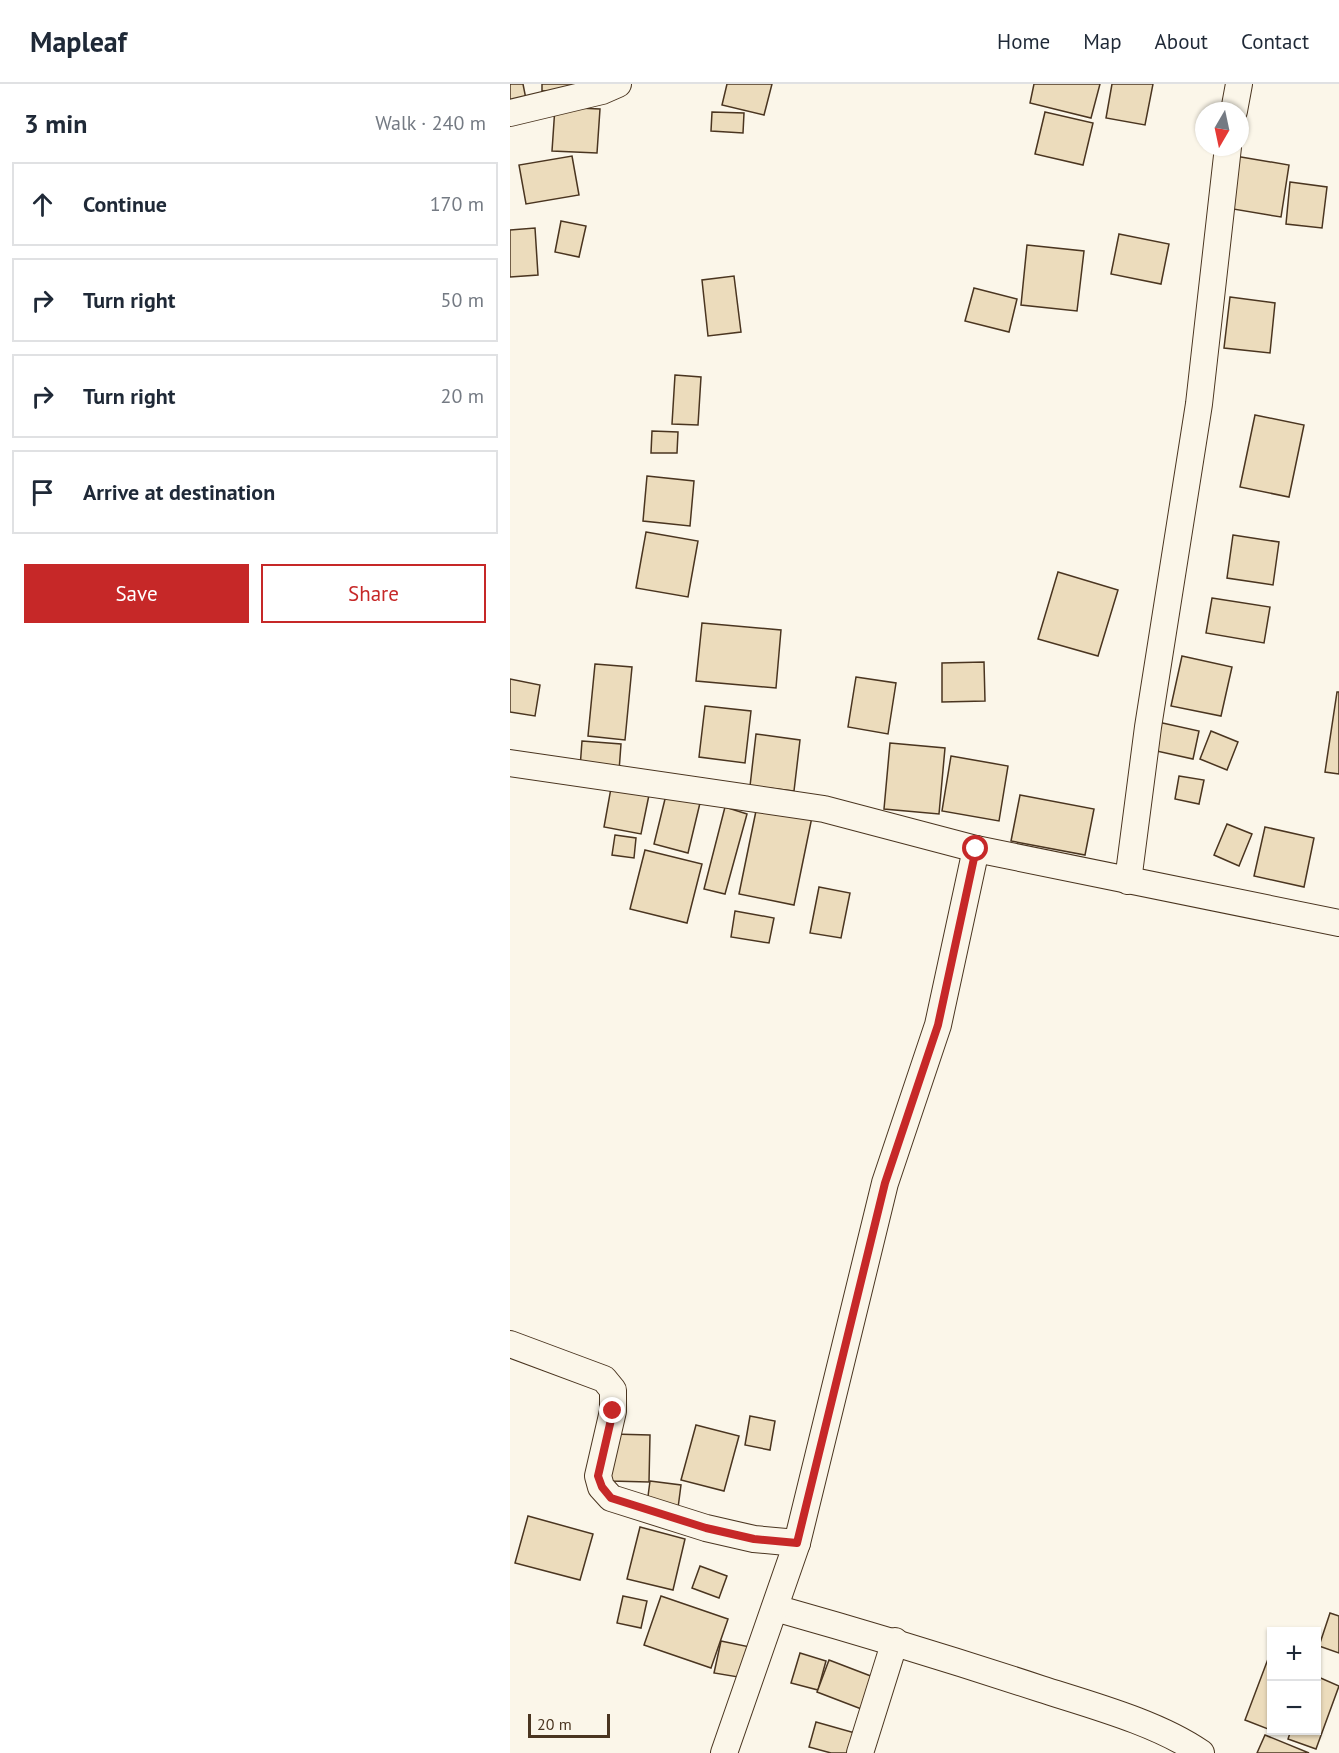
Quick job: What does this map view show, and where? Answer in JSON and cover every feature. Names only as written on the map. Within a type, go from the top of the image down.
[{"type":"street","points":[[510,113],[602,91],[618,84]]},
{"type":"street","points":[[1236,102],[1239,84]]},
{"type":"street","points":[[1128,881],[1148,727],[1199,404],[1227,156]]},
{"type":"street","points":[[510,763],[824,809],[976,849],[1339,923]]},
{"type":"street","points":[[724,1753],[797,1543],[885,1183],[938,1025],[976,849]]},
{"type":"street","points":[[510,1344],[604,1378],[613,1390],[613,1411],[598,1476],[602,1487],[611,1498],[706,1528],[754,1539],[797,1543]]},
{"type":"street","points":[[775,1608],[895,1641],[1107,1710],[1185,1742],[1201,1753]]},
{"type":"street","points":[[860,1753],[895,1641]]},
{"type":"building","points":[[510,84],[523,84],[526,99],[510,101]]},
{"type":"building","points":[[542,84],[589,84],[589,89],[542,91]]},
{"type":"building","points":[[727,84],[772,84],[764,115],[722,105]]},
{"type":"building","points":[[1034,84],[1100,84],[1091,118],[1030,103]]},
{"type":"building","points":[[1112,84],[1153,84],[1145,125],[1106,118]]},
{"type":"building","points":[[555,107],[600,109],[597,153],[552,151]]},
{"type":"building","points":[[712,112],[744,113],[743,133],[711,131]]},
{"type":"building","points":[[1045,112],[1093,123],[1083,165],[1035,154]]},
{"type":"building","points":[[572,156],[579,195],[526,204],[519,165]]},
{"type":"building","points":[[1235,156],[1289,165],[1281,217],[1227,208]]},
{"type":"building","points":[[1290,182],[1327,187],[1322,228],[1286,224]]},
{"type":"building","points":[[561,221],[586,226],[579,257],[555,252]]},
{"type":"building","points":[[535,228],[538,275],[510,277],[510,230]]},
{"type":"building","points":[[1119,234],[1169,244],[1161,284],[1111,274]]},
{"type":"building","points":[[1027,245],[1084,251],[1077,311],[1021,305]]},
{"type":"building","points":[[734,276],[741,332],[708,336],[702,280]]},
{"type":"building","points":[[974,288],[1017,299],[1009,332],[965,321]]},
{"type":"building","points":[[1230,297],[1275,303],[1270,353],[1224,348]]},
{"type":"building","points":[[675,375],[701,377],[698,425],[672,424]]},
{"type":"building","points":[[1255,415],[1304,425],[1289,497],[1240,487]]},
{"type":"building","points":[[652,431],[678,432],[677,453],[651,453]]},
{"type":"building","points":[[647,476],[694,481],[690,526],[643,521]]},
{"type":"building","points":[[646,532],[698,541],[688,597],[636,588]]},
{"type":"building","points":[[1233,535],[1279,542],[1273,585],[1227,578]]},
{"type":"building","points":[[1058,572],[1118,590],[1098,656],[1038,639]]},
{"type":"building","points":[[1212,598],[1270,607],[1264,643],[1206,633]]},
{"type":"building","points":[[702,623],[781,630],[776,688],[696,681]]},
{"type":"building","points":[[1182,656],[1232,667],[1221,716],[1171,706]]},
{"type":"building","points":[[984,662],[985,701],[942,702],[942,663]]},
{"type":"building","points":[[595,664],[632,667],[625,740],[588,736]]},
{"type":"building","points":[[856,677],[896,683],[888,734],[848,727]]},
{"type":"building","points":[[510,679],[540,685],[535,716],[510,712]]},
{"type":"building","points":[[1337,692],[1339,692],[1339,774],[1325,772]]},
{"type":"building","points":[[705,706],[751,711],[745,763],[699,757]]},
{"type":"building","points":[[1158,722],[1199,731],[1193,759],[1152,750]]},
{"type":"building","points":[[1211,731],[1238,742],[1227,770],[1200,759]]},
{"type":"building","points":[[756,734],[800,740],[794,791],[750,786]]},
{"type":"building","points":[[582,741],[621,744],[619,771],[580,768]]},
{"type":"building","points":[[890,743],[945,748],[939,814],[884,809]]},
{"type":"building","points":[[951,756],[1008,766],[999,821],[942,811]]},
{"type":"building","points":[[1179,776],[1204,780],[1199,804],[1175,799]]},
{"type":"building","points":[[611,788],[649,795],[641,834],[604,827]]},
{"type":"building","points":[[666,795],[700,803],[688,853],[654,844]]},
{"type":"building","points":[[1020,795],[1094,809],[1085,855],[1011,841]]},
{"type":"building","points":[[757,806],[812,817],[794,905],[739,894]]},
{"type":"building","points":[[725,807],[747,814],[725,894],[704,889]]},
{"type":"building","points":[[1227,824],[1252,834],[1239,866],[1214,855]]},
{"type":"building","points":[[1265,827],[1314,838],[1304,887],[1254,876]]},
{"type":"building","points":[[615,835],[636,838],[634,858],[612,855]]},
{"type":"building","points":[[645,850],[702,864],[687,923],[630,909]]},
{"type":"building","points":[[819,887],[850,893],[841,938],[810,933]]},
{"type":"building","points":[[735,911],[774,918],[769,943],[731,937]]},
{"type":"building","points":[[750,1416],[775,1421],[770,1450],[745,1445]]},
{"type":"building","points":[[696,1425],[739,1436],[724,1491],[681,1480]]},
{"type":"building","points":[[612,1434],[650,1435],[649,1482],[610,1481]]},
{"type":"building","points":[[650,1481],[681,1485],[678,1508],[647,1504]]},
{"type":"building","points":[[528,1516],[593,1534],[580,1580],[515,1563]]},
{"type":"building","points":[[640,1527],[685,1539],[673,1590],[627,1579]]},
{"type":"building","points":[[700,1566],[727,1576],[719,1598],[692,1588]]},
{"type":"building","points":[[623,1596],[647,1601],[641,1628],[617,1623]]},
{"type":"building","points":[[661,1596],[728,1619],[711,1668],[644,1645]]},
{"type":"building","points":[[1330,1613],[1339,1616],[1339,1653],[1321,1647]]},
{"type":"building","points":[[721,1641],[750,1647],[744,1678],[714,1673]]},
{"type":"building","points":[[800,1653],[826,1661],[818,1690],[791,1683]]},
{"type":"building","points":[[829,1660],[876,1678],[864,1710],[817,1692]]},
{"type":"building","points":[[1267,1662],[1267,1729],[1245,1720]]},
{"type":"building","points":[[1321,1678],[1339,1686],[1316,1749],[1288,1739],[1289,1735],[1321,1735]]},
{"type":"building","points":[[816,1722],[855,1733],[849,1753],[831,1753],[809,1747]]},
{"type":"building","points":[[1265,1735],[1309,1753],[1257,1753]]},
{"type":"route","points":[[613,1411],[598,1476],[602,1487],[611,1498],[706,1528],[754,1539],[797,1543],[885,1183],[938,1025],[976,849]]}]
